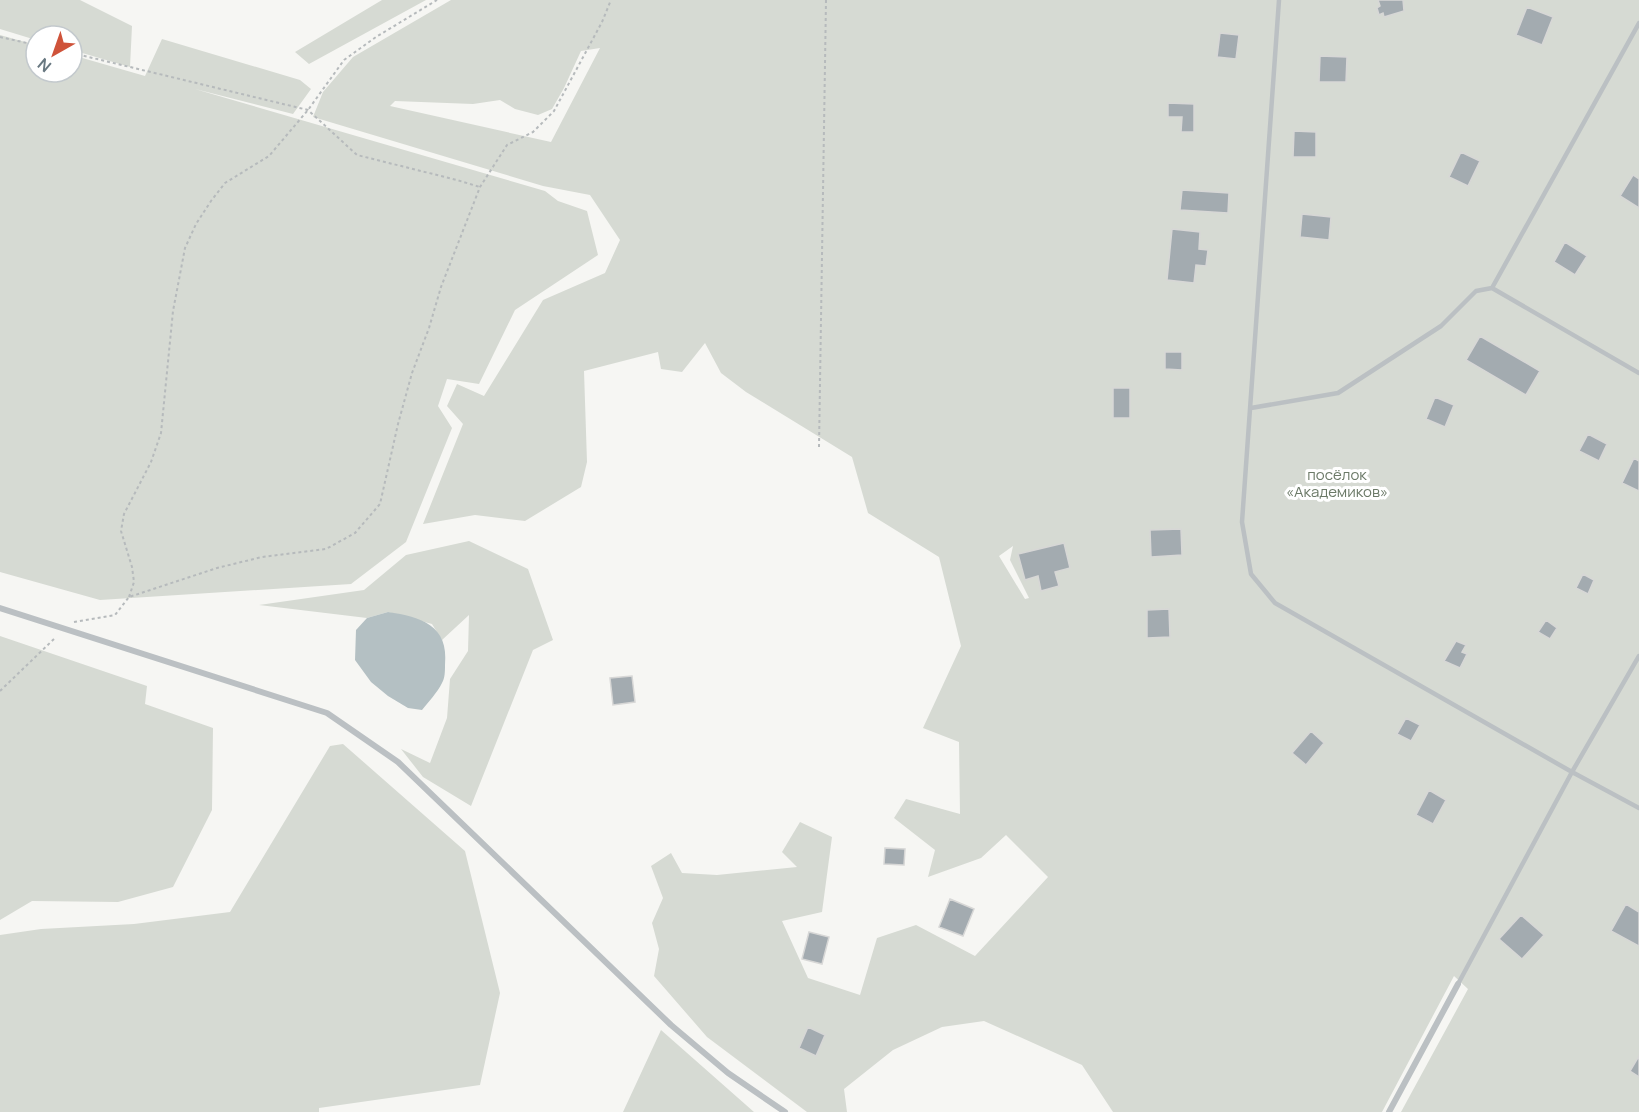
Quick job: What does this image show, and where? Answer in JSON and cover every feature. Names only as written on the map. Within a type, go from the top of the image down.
[{"type":"street","points":[[0,608],[327,713],[398,762],[671,1025],[728,1073],[785,1112]]},
{"type":"street","points":[[1389,1112],[1458,984]]},
{"type":"lane","points":[[1279,0],[1242,522],[1251,574],[1275,603],[1639,808]]},
{"type":"lane","points":[[1492,288],[1639,23]]},
{"type":"lane","points":[[1251,408],[1338,393],[1442,326],[1476,291],[1492,288],[1639,373]]},
{"type":"lane","points":[[1458,984],[1572,772],[1639,656]]},
{"type":"path","points":[[0,691],[64,628],[76,621],[115,615],[129,597],[134,582],[121,531],[124,514],[151,462],[161,433],[173,311],[185,248],[196,224],[225,183],[269,156],[308,110],[344,60],[375,37],[437,0]]},
{"type":"path","points":[[129,597],[217,568],[262,557],[326,549],[355,533],[380,504],[412,373],[441,287],[480,187],[507,145],[533,132],[554,111],[602,22],[611,0]]},
{"type":"path","points":[[819,447],[826,0]]},
{"type":"path","points":[[0,37],[24,42]]},
{"type":"path","points":[[84,56],[308,110],[357,155],[480,187]]},
{"type":"green space","points":[[0,0],[80,0],[132,26],[130,67],[84,54],[84,24],[24,24],[24,36],[0,29]]},
{"type":"green space","points":[[382,0],[426,0],[309,64],[295,52]]},
{"type":"green space","name":"посёлок «Академиков»","points":[[451,0],[1639,0],[1639,1112],[1401,1112],[1468,989],[1454,976],[1382,1112],[1113,1112],[1082,1065],[984,1021],[942,1027],[893,1050],[844,1089],[847,1112],[807,1112],[707,1037],[654,976],[659,949],[652,923],[663,898],[651,866],[671,853],[682,873],[717,875],[797,867],[782,852],[800,822],[832,837],[822,912],[782,921],[808,978],[860,995],[877,938],[916,925],[975,956],[1048,877],[1006,835],[981,858],[928,877],[935,850],[894,818],[906,799],[960,814],[959,742],[923,728],[961,646],[939,557],[868,513],[852,457],[746,392],[721,373],[705,343],[682,372],[661,369],[658,352],[584,371],[587,462],[581,487],[525,521],[475,515],[423,524],[463,424],[447,406],[457,384],[484,396],[543,300],[605,273],[620,240],[590,195],[543,186],[313,117],[323,92],[353,57]],"holes":[[[600,48],[551,142],[390,106],[395,101],[473,104],[500,100],[515,109],[538,115],[552,109],[581,51]],[[1013,546],[1010,560],[1029,598],[1025,599],[999,556]]]},
{"type":"green space","points":[[0,35],[24,42],[24,84],[84,84],[84,58],[145,76],[162,39],[300,80],[311,89],[293,114],[195,89],[545,191],[558,201],[587,211],[598,255],[515,310],[479,384],[447,379],[438,406],[452,428],[406,542],[351,584],[100,600],[0,572]]},
{"type":"green space","points":[[469,541],[528,569],[553,640],[533,650],[471,806],[423,777],[401,749],[430,763],[447,718],[450,679],[468,651],[469,615],[442,640],[432,624],[388,612],[367,618],[259,605],[364,590],[406,555]]},
{"type":"green space","points":[[0,636],[147,686],[145,704],[213,728],[212,810],[173,887],[118,902],[32,901],[0,920]]},
{"type":"green space","points":[[343,744],[465,851],[500,993],[480,1085],[319,1108],[319,1112],[0,1112],[0,935],[41,929],[134,924],[230,912],[330,746]]},
{"type":"green space","points":[[661,1030],[754,1112],[623,1112]]},
{"type":"shaded area","points":[[388,612],[422,620],[437,632],[442,641],[445,651],[444,679],[422,710],[408,708],[388,696],[371,682],[355,660],[356,630],[367,618]]},
{"type":"building","points":[[1378,0],[1403,0],[1404,11],[1384,17],[1383,13],[1379,15]]},
{"type":"building","points":[[1527,7],[1553,17],[1542,45],[1516,35]]},
{"type":"building","points":[[1220,33],[1239,35],[1236,59],[1217,57]]},
{"type":"building","points":[[1320,56],[1347,57],[1346,82],[1319,82]]},
{"type":"building","points":[[1168,103],[1194,104],[1194,132],[1181,132],[1182,117],[1168,117]]},
{"type":"building","points":[[1294,131],[1316,132],[1316,157],[1293,157]]},
{"type":"building","points":[[1461,152],[1480,161],[1468,186],[1449,177]]},
{"type":"building","points":[[1633,175],[1639,179],[1639,208],[1620,196]]},
{"type":"building","points":[[1182,190],[1229,193],[1228,213],[1180,210]]},
{"type":"building","points":[[1302,214],[1331,217],[1329,240],[1300,237]]},
{"type":"building","points":[[1172,229],[1200,232],[1199,249],[1208,250],[1206,266],[1196,265],[1194,283],[1167,280]]},
{"type":"building","points":[[1565,242],[1587,256],[1575,275],[1554,262]]},
{"type":"building","points":[[1480,336],[1540,371],[1526,395],[1466,360]]},
{"type":"building","points":[[1165,352],[1182,352],[1182,370],[1165,369]]},
{"type":"building","points":[[1113,388],[1130,388],[1130,418],[1113,418]]},
{"type":"building","points":[[1435,397],[1454,405],[1445,427],[1426,419]]},
{"type":"building","points":[[1588,434],[1607,444],[1599,461],[1579,451]]},
{"type":"building","points":[[1634,458],[1639,461],[1639,491],[1622,483]]},
{"type":"building","points":[[1181,529],[1182,555],[1151,557],[1150,530]]},
{"type":"building","points":[[1064,543],[1070,568],[1055,572],[1059,586],[1041,591],[1038,576],[1025,580],[1018,554]]},
{"type":"building","points":[[1583,574],[1594,580],[1588,594],[1576,588]]},
{"type":"building","points":[[1169,609],[1170,637],[1147,638],[1147,610]]},
{"type":"building","points":[[1546,620],[1557,628],[1550,639],[1538,632]]},
{"type":"building","points":[[1456,641],[1466,645],[1462,652],[1467,654],[1460,668],[1444,661]]},
{"type":"building","points":[[632,676],[635,702],[613,705],[610,678]]},
{"type":"building","points":[[1406,718],[1420,725],[1411,741],[1397,734]]},
{"type":"building","points":[[1311,731],[1324,743],[1306,765],[1292,753]]},
{"type":"building","points":[[1429,790],[1446,800],[1433,824],[1416,815]]},
{"type":"building","points":[[885,848],[905,849],[904,865],[884,864]]},
{"type":"building","points":[[950,899],[974,909],[963,936],[939,927]]},
{"type":"building","points":[[1626,904],[1639,912],[1639,946],[1611,931]]},
{"type":"building","points":[[1521,915],[1544,935],[1522,959],[1499,939]]},
{"type":"building","points":[[809,932],[829,937],[822,964],[802,959]]},
{"type":"building","points":[[808,1027],[825,1035],[816,1056],[799,1048]]},
{"type":"building","points":[[1639,1056],[1639,1077],[1630,1071]]}]
